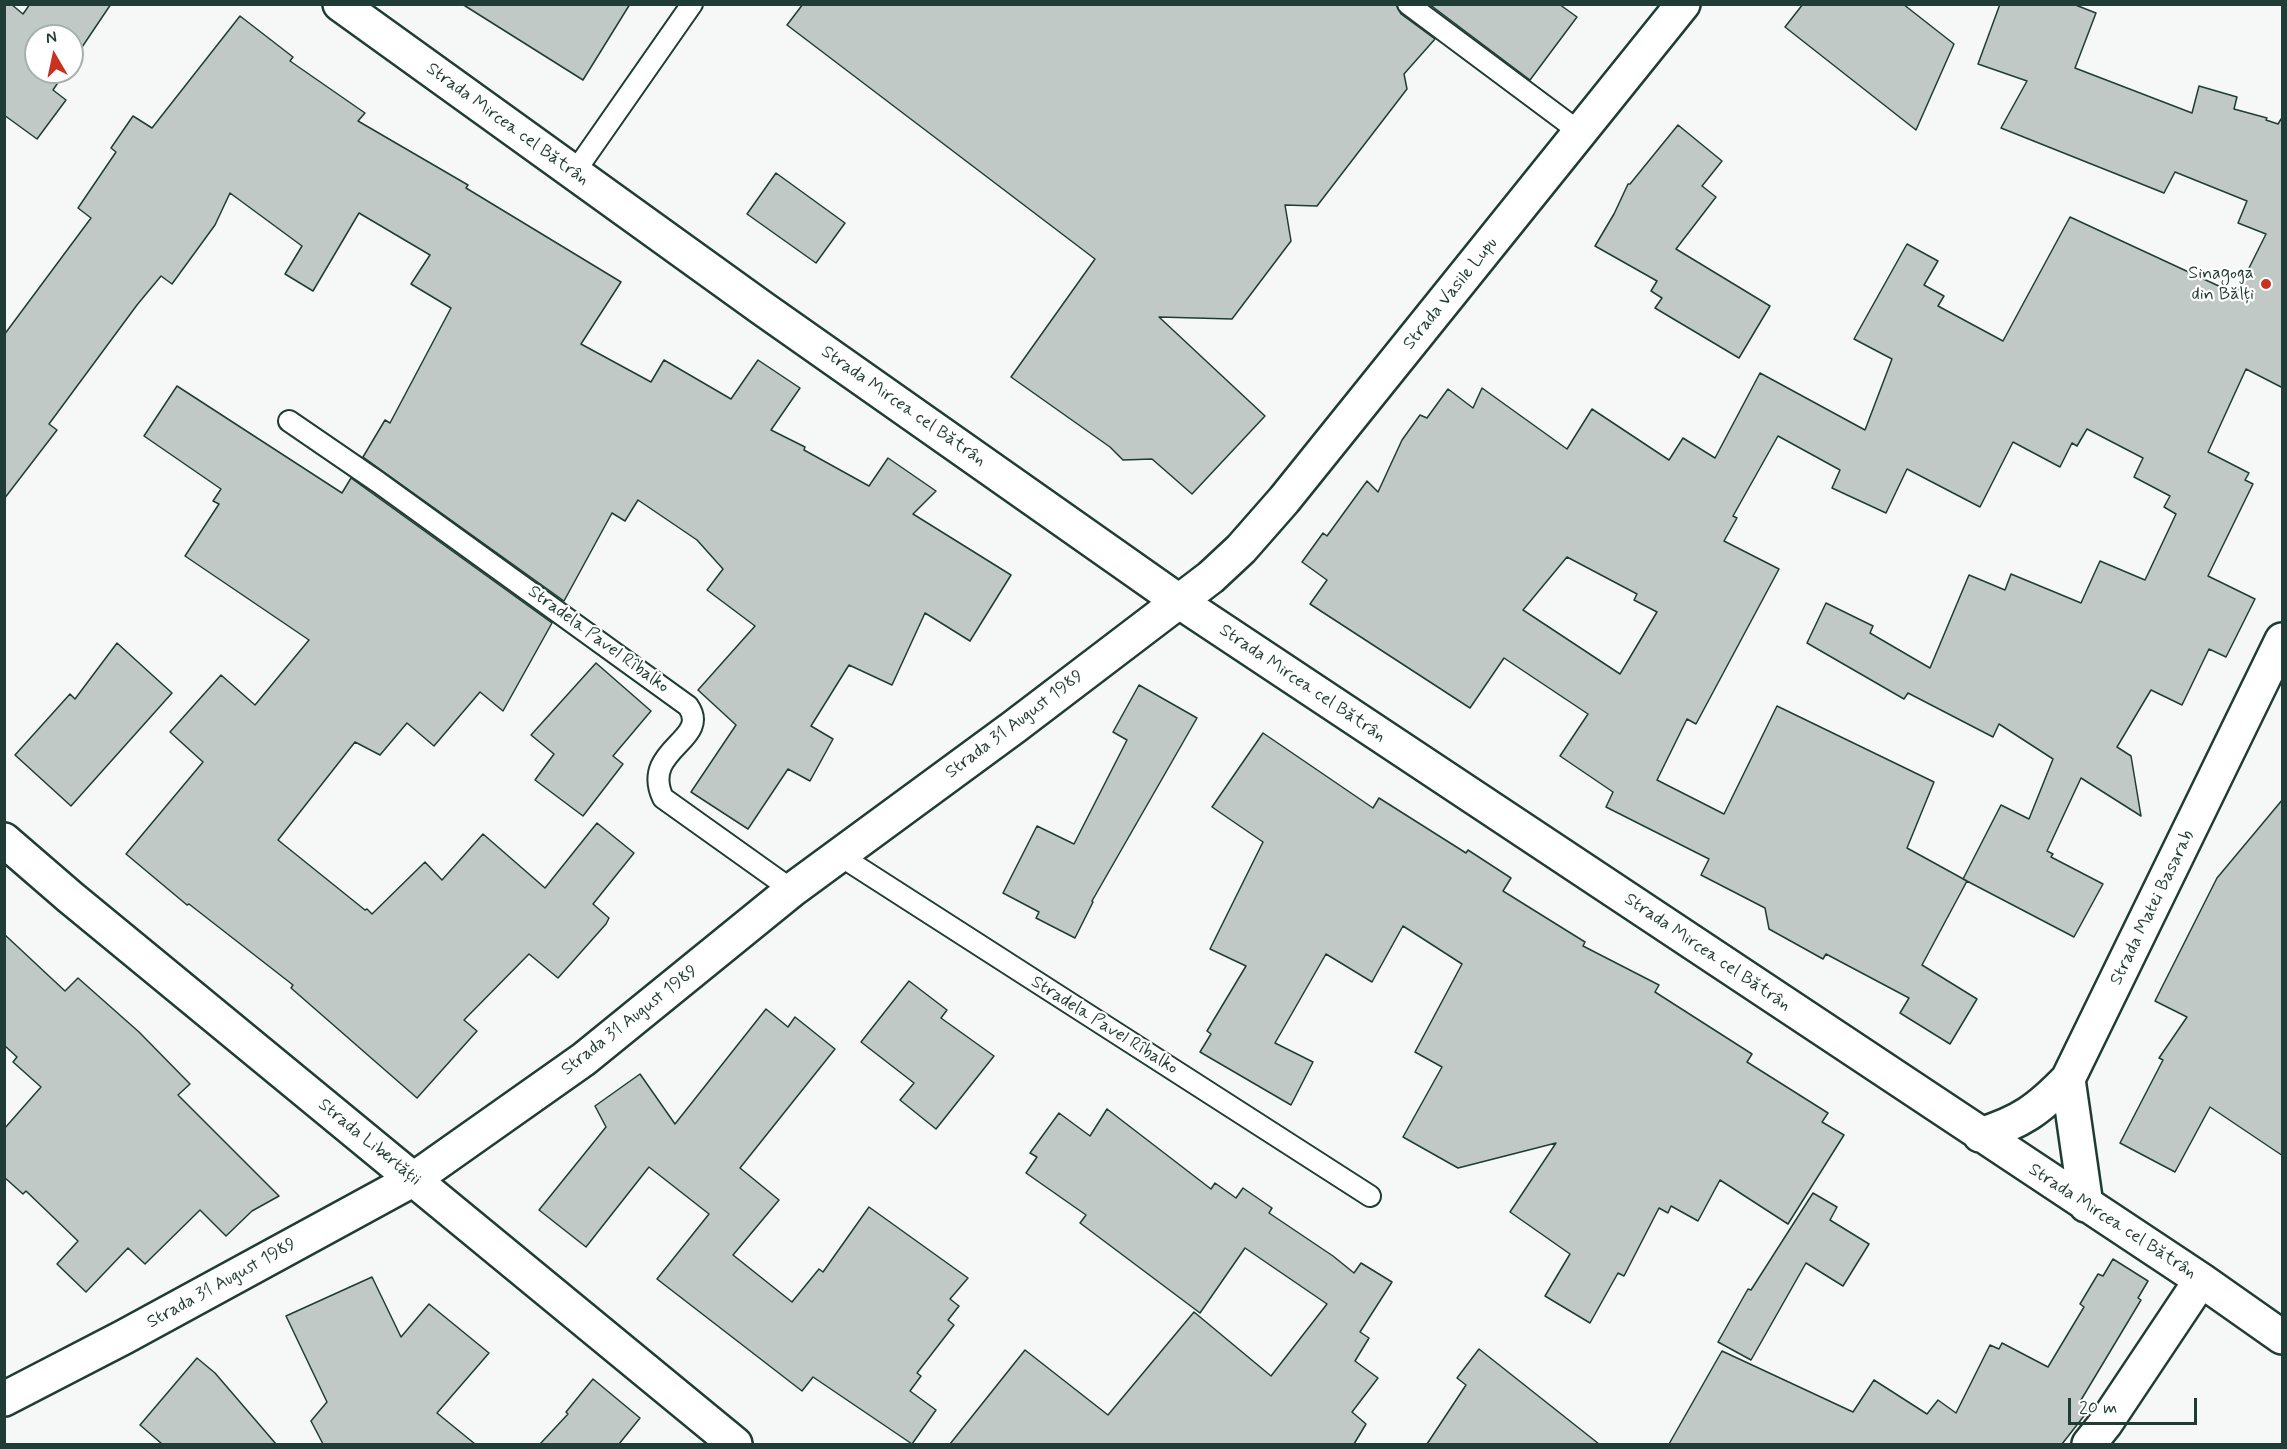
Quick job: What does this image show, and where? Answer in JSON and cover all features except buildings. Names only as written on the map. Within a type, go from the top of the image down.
[{"type":"street","name":"Strada Mircea cel Bătrân","points":[[340,4],[574,173],[1180,602],[2283,1337]]},
{"type":"street","name":"Strada Vasile Lupu","points":[[1211,577],[1241,549],[1284,500],[1683,4]]},
{"type":"street","name":"Strada 31 August 1989","points":[[4,1399],[414,1179],[584,1059],[792,890],[1211,577]]},
{"type":"street","name":"Strada Matei Basarab","points":[[1980,1135],[2024,1118],[2045,1103],[2068,1079],[2283,640]]},
{"type":"street","name":"Strada Libertății","points":[[4,840],[70,897],[735,1444]]},
{"type":"street","points":[[2068,1079],[2086,1205]]},
{"type":"street","points":[[2089,1444],[2112,1414],[2200,1280]]},
{"type":"lane","points":[[574,173],[692,4]]},
{"type":"lane","points":[[1408,4],[1581,133]]},
{"type":"lane","name":"Stradela Pavel Rîbalko","points":[[289,421],[378,482],[688,706],[692,712],[692,729],[664,758],[657,773],[658,787],[663,798],[792,890]]},
{"type":"lane","name":"Stradela Pavel Rîbalko","points":[[839,855],[1370,1196]]},
{"type":"place","name":"Sinagoga din Bălți","points":[[2266,284]]}]
